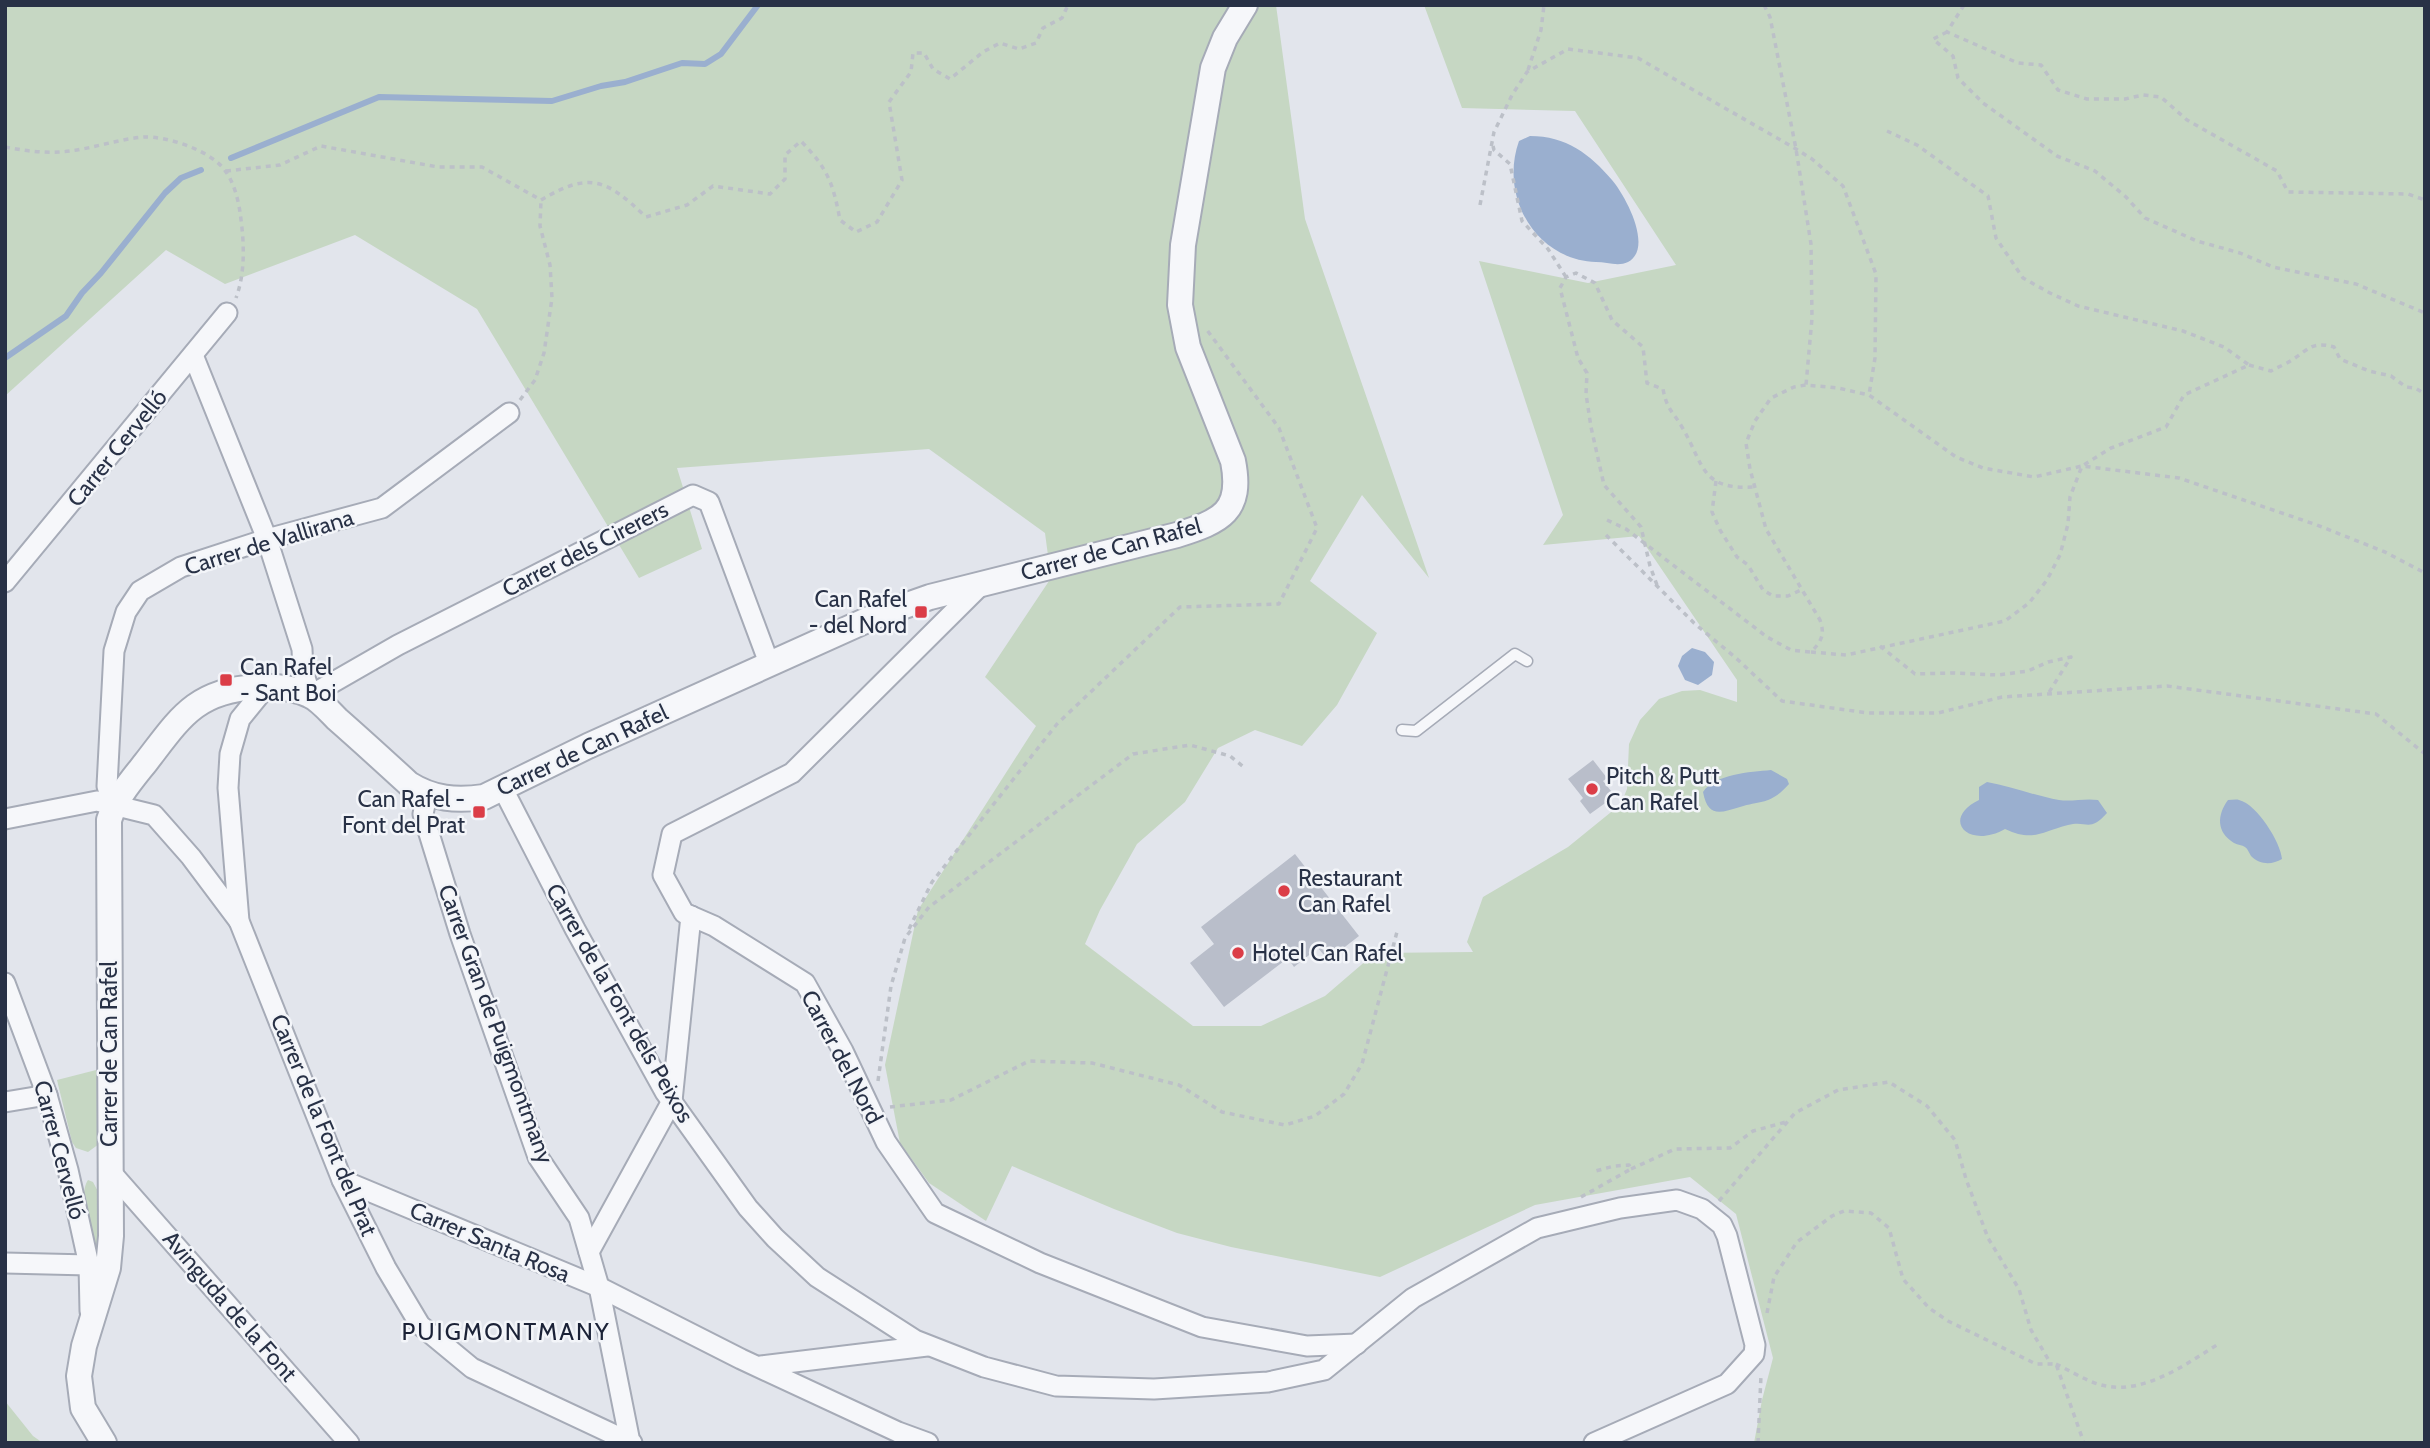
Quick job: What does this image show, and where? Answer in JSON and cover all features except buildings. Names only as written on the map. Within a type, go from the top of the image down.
[{"type":"street","name":"Carrer de Can Rafel","points":[[104,1443],[86,1417],[79,1392],[84,1346],[108,1268],[111,1236],[109,820],[114,806],[183,715],[215,694],[239,688],[290,688],[311,695],[409,784],[427,795],[466,800],[484,797],[588,746],[876,617],[930,597],[1217,521],[1236,494],[1237,481],[1233,461],[1188,347],[1180,305],[1180,285],[1183,245],[1213,68],[1225,38],[1245,5]]},
{"type":"street","name":"Carrer Cervelló","points":[[5,582],[228,313]]},
{"type":"street","points":[[192,355],[267,538],[302,649],[303,672],[311,695]]},
{"type":"street","name":"Carrer de Vallirana","points":[[114,806],[107,786],[114,650],[125,611],[140,592],[181,567],[267,538],[382,508],[509,413]]},
{"type":"street","name":"Carrer dels Cirerers","points":[[311,695],[398,645],[693,495],[709,502],[769,663]]},
{"type":"street","name":"Carrer del Nord","points":[[984,582],[792,773],[672,834],[663,875],[684,913],[714,926],[805,983],[843,1051],[886,1142],[935,1213],[1040,1263],[1202,1327],[1307,1346],[1357,1344]]},
{"type":"street","name":"Carrer de la Font del Prat","points":[[266,687],[240,719],[230,754],[228,788],[239,921],[342,1180],[386,1268],[420,1325],[472,1368],[631,1442]]},
{"type":"street","name":"Carrer de la Font dels Peixos","points":[[503,789],[575,929],[672,1101],[748,1208],[775,1238],[817,1277],[927,1346],[984,1367],[1056,1387],[1154,1389],[1268,1382],[1324,1370],[1357,1344]]},
{"type":"street","name":"Carrer Gran de Puigmontmany","points":[[427,795],[423,814],[460,934],[538,1157],[579,1218],[599,1287],[631,1442]]},
{"type":"street","points":[[5,819],[97,801],[154,815],[239,921]]},
{"type":"street","points":[[589,1252],[672,1101],[691,916]]},
{"type":"street","name":"Carrer Cervelló","points":[[5,982],[47,1095],[68,1170],[89,1265],[90,1323]]},
{"type":"street","points":[[5,1102],[47,1095]]},
{"type":"street","name":"Avinguda de la Font","points":[[110,1171],[349,1443]]},
{"type":"street","name":"Carrer Santa Rosa","points":[[342,1180],[599,1287]]},
{"type":"street","points":[[1357,1344],[1413,1298],[1537,1228],[1620,1208],[1677,1200],[1702,1209],[1722,1225],[1727,1236],[1755,1345],[1754,1354],[1727,1384],[1594,1443]]},
{"type":"street","points":[[5,1263],[89,1265]]},
{"type":"street","points":[[599,1287],[760,1367],[898,1432],[928,1443]]},
{"type":"street","points":[[760,1367],[927,1346]]},
{"type":"lane","points":[[1402,730],[1416,731],[1515,654],[1527,662]]},
{"type":"path","points":[[541,200],[567,185],[589,181],[623,195],[646,217],[687,205],[713,186],[770,194],[785,179],[785,155],[801,141],[818,158],[833,184],[840,220],[856,232],[877,222],[902,180],[889,102],[911,72],[913,53],[924,52],[933,69],[950,79],[983,52],[1000,43],[1019,48],[1036,43],[1043,28],[1062,18],[1069,5]]},
{"type":"path","points":[[1480,205],[1494,132],[1527,72],[1541,30],[1544,5]]},
{"type":"path","points":[[1764,5],[1770,17],[1796,149],[1811,244],[1812,318],[1806,385]]},
{"type":"path","points":[[1964,5],[1947,32],[1933,39],[1953,56],[1958,78],[1983,103],[2057,156],[2095,171],[2126,197],[2145,218],[2197,241],[2240,253],[2273,267],[2356,284],[2425,313]]},
{"type":"path","points":[[1947,32],[2018,62],[2041,65],[2058,90],[2087,99],[2125,99],[2144,95],[2161,97],[2187,120],[2277,171],[2288,192],[2408,194],[2425,200]]},
{"type":"path","points":[[1527,72],[1568,49],[1639,58],[1812,159],[1843,186],[1876,274],[1875,358],[1869,395]]},
{"type":"path","points":[[1887,131],[1917,145],[1988,196],[1996,238],[2023,278],[2078,306],[2158,324],[2204,339],[2224,347],[2249,365],[2271,371],[2290,362],[2310,346],[2322,343],[2334,346],[2340,359],[2369,371],[2391,376],[2406,387],[2415,388],[2425,394]]},
{"type":"path","points":[[5,146],[33,152],[68,152],[146,137],[173,141],[195,149],[226,171],[239,201],[243,257],[238,296],[228,313]]},
{"type":"path","points":[[1492,143],[1494,150],[1510,164],[1522,221],[1548,249],[1566,277]]},
{"type":"path","points":[[226,171],[280,166],[321,146],[438,167],[482,167],[541,200]]},
{"type":"path","points":[[509,413],[535,380],[544,353],[549,322],[550,265],[540,226],[541,200]]},
{"type":"path","points":[[1658,587],[1641,527],[1604,485],[1591,427],[1586,394],[1587,373],[1578,358],[1560,288],[1566,277],[1576,273],[1595,284],[1612,320],[1643,347],[1647,383],[1663,389],[1666,406],[1682,426],[1701,466],[1726,487],[1755,487]]},
{"type":"path","points":[[1205,328],[1214,336],[1255,398],[1279,428],[1317,528],[1279,604],[1181,607],[1056,724],[932,882],[905,938],[891,986],[872,1109],[951,1100],[1029,1061],[1092,1063],[1179,1085],[1222,1112],[1285,1125],[1315,1116],[1344,1094],[1362,1064],[1398,928]]},
{"type":"path","points":[[1811,652],[1821,642],[1824,630],[1821,620],[1766,529],[1746,443],[1755,421],[1771,398],[1794,387],[1806,385],[1869,395],[1956,457],[1983,468],[2034,477],[2082,466],[2111,448],[2166,427],[2184,395],[2249,365]]},
{"type":"path","points":[[2082,466],[2179,478],[2317,524],[2385,552],[2425,573]]},
{"type":"path","points":[[1607,520],[1626,529],[1767,637],[1791,650],[1846,655],[2006,621],[2029,603],[2047,580],[2060,555],[2068,524],[2070,497],[2082,466]]},
{"type":"path","points":[[1716,481],[1712,512],[1737,557],[1748,565],[1763,590],[1773,596],[1788,596],[1802,590]]},
{"type":"path","points":[[1606,536],[1694,622],[1782,701],[1868,713],[1938,713],[2002,697],[2167,686],[2376,714],[2425,754]]},
{"type":"path","points":[[1880,646],[1915,674],[1998,675],[2028,671],[2048,662],[2071,657],[2048,694]]},
{"type":"path","points":[[905,938],[929,907],[951,889],[1133,754],[1190,745],[1230,756],[1245,768]]},
{"type":"path","points":[[1709,1214],[1795,1113],[1838,1090],[1889,1082],[1927,1106],[1955,1140],[1966,1180],[1989,1238],[2019,1290],[2031,1329],[2053,1364],[2084,1443]]},
{"type":"path","points":[[1578,1200],[1631,1169],[1675,1149],[1730,1148],[1753,1131],[1788,1121]]},
{"type":"path","points":[[1592,1172],[1614,1166],[1629,1165],[1631,1169]]},
{"type":"path","points":[[1767,1316],[1774,1277],[1797,1242],[1832,1216],[1844,1211],[1871,1213],[1889,1228],[1903,1279],[1929,1308],[1948,1321],[2036,1364],[2053,1364],[2105,1386],[2137,1387],[2220,1343]]},
{"type":"path","points":[[1754,1354],[1760,1367],[1758,1443]]},
{"type":"green space","points":[[5,5],[1276,5],[1305,219],[1429,578],[1362,495],[1310,581],[1377,633],[1337,705],[1302,746],[1255,730],[1218,748],[1185,802],[1137,844],[1100,910],[1085,944],[1193,1026],[1261,1026],[1325,996],[1375,953],[1473,952],[1467,942],[1483,897],[1568,847],[1621,804],[1627,789],[1629,744],[1640,720],[1659,699],[1682,691],[1700,690],[1737,702],[1737,680],[1639,536],[1543,545],[1563,515],[1479,261],[1588,283],[1676,265],[1575,111],[1462,108],[1424,5],[2425,5],[2425,1443],[1754,1443],[1773,1358],[1736,1214],[1690,1177],[1535,1205],[1380,1277],[1231,1247],[1177,1233],[1012,1166],[986,1221],[929,1183],[900,1143],[885,1065],[918,910],[1036,726],[985,677],[1051,578],[1045,533],[929,449],[677,468],[702,549],[639,578],[477,309],[355,235],[225,284],[166,250],[5,396]]},
{"type":"green space","points":[[100,1069],[99,1144],[88,1152],[76,1148],[72,1142],[57,1080]]},
{"type":"green space","points":[[88,1180],[93,1182],[102,1199],[96,1277],[84,1213]]},
{"type":"green space","points":[[5,1401],[33,1436],[43,1443],[5,1443]]},
{"type":"water","points":[[1530,136],[1555,139],[1576,148],[1595,162],[1612,180],[1630,209],[1638,234],[1635,255],[1628,262],[1616,264],[1575,259],[1540,238],[1519,203],[1514,183],[1514,162],[1519,141]]},
{"type":"water","points":[[1692,648],[1705,652],[1714,662],[1712,675],[1698,685],[1685,680],[1678,666],[1682,656]]},
{"type":"water","points":[[1771,770],[1787,779],[1789,784],[1771,799],[1721,812],[1708,806],[1703,792],[1716,781],[1734,775]]},
{"type":"water","points":[[1987,782],[2059,800],[2098,800],[2107,813],[2096,823],[2068,825],[2037,834],[2023,835],[2005,829],[1992,835],[1970,834],[1960,823],[1961,816],[1979,800],[1979,787]]},
{"type":"water","points":[[2228,800],[2246,803],[2260,816],[2273,834],[2282,859],[2270,863],[2258,861],[2245,847],[2228,839],[2221,829],[2220,817]]},
{"type":"waterway","points":[[231,158],[379,97],[552,101],[601,86],[625,82],[682,63],[705,64],[721,54],[758,5]]},
{"type":"waterway","points":[[5,358],[66,316],[165,193],[181,178],[201,170]]},
{"type":"place","name":"Can Rafel - del Nord","points":[[921,612]]},
{"type":"place","name":"Can Rafel - Sant Boi","points":[[226,680]]},
{"type":"place","name":"Pitch & Putt Can Rafel","points":[[1592,789]]},
{"type":"place","name":"Can Rafel - Font del Prat","points":[[479,812]]},
{"type":"place","name":"Restaurant Can Rafel","points":[[1284,891]]},
{"type":"place","name":"Hotel Can Rafel","points":[[1238,953]]},
{"type":"district","name":"PUIGMONTMANY","points":[[506,1332]]}]
